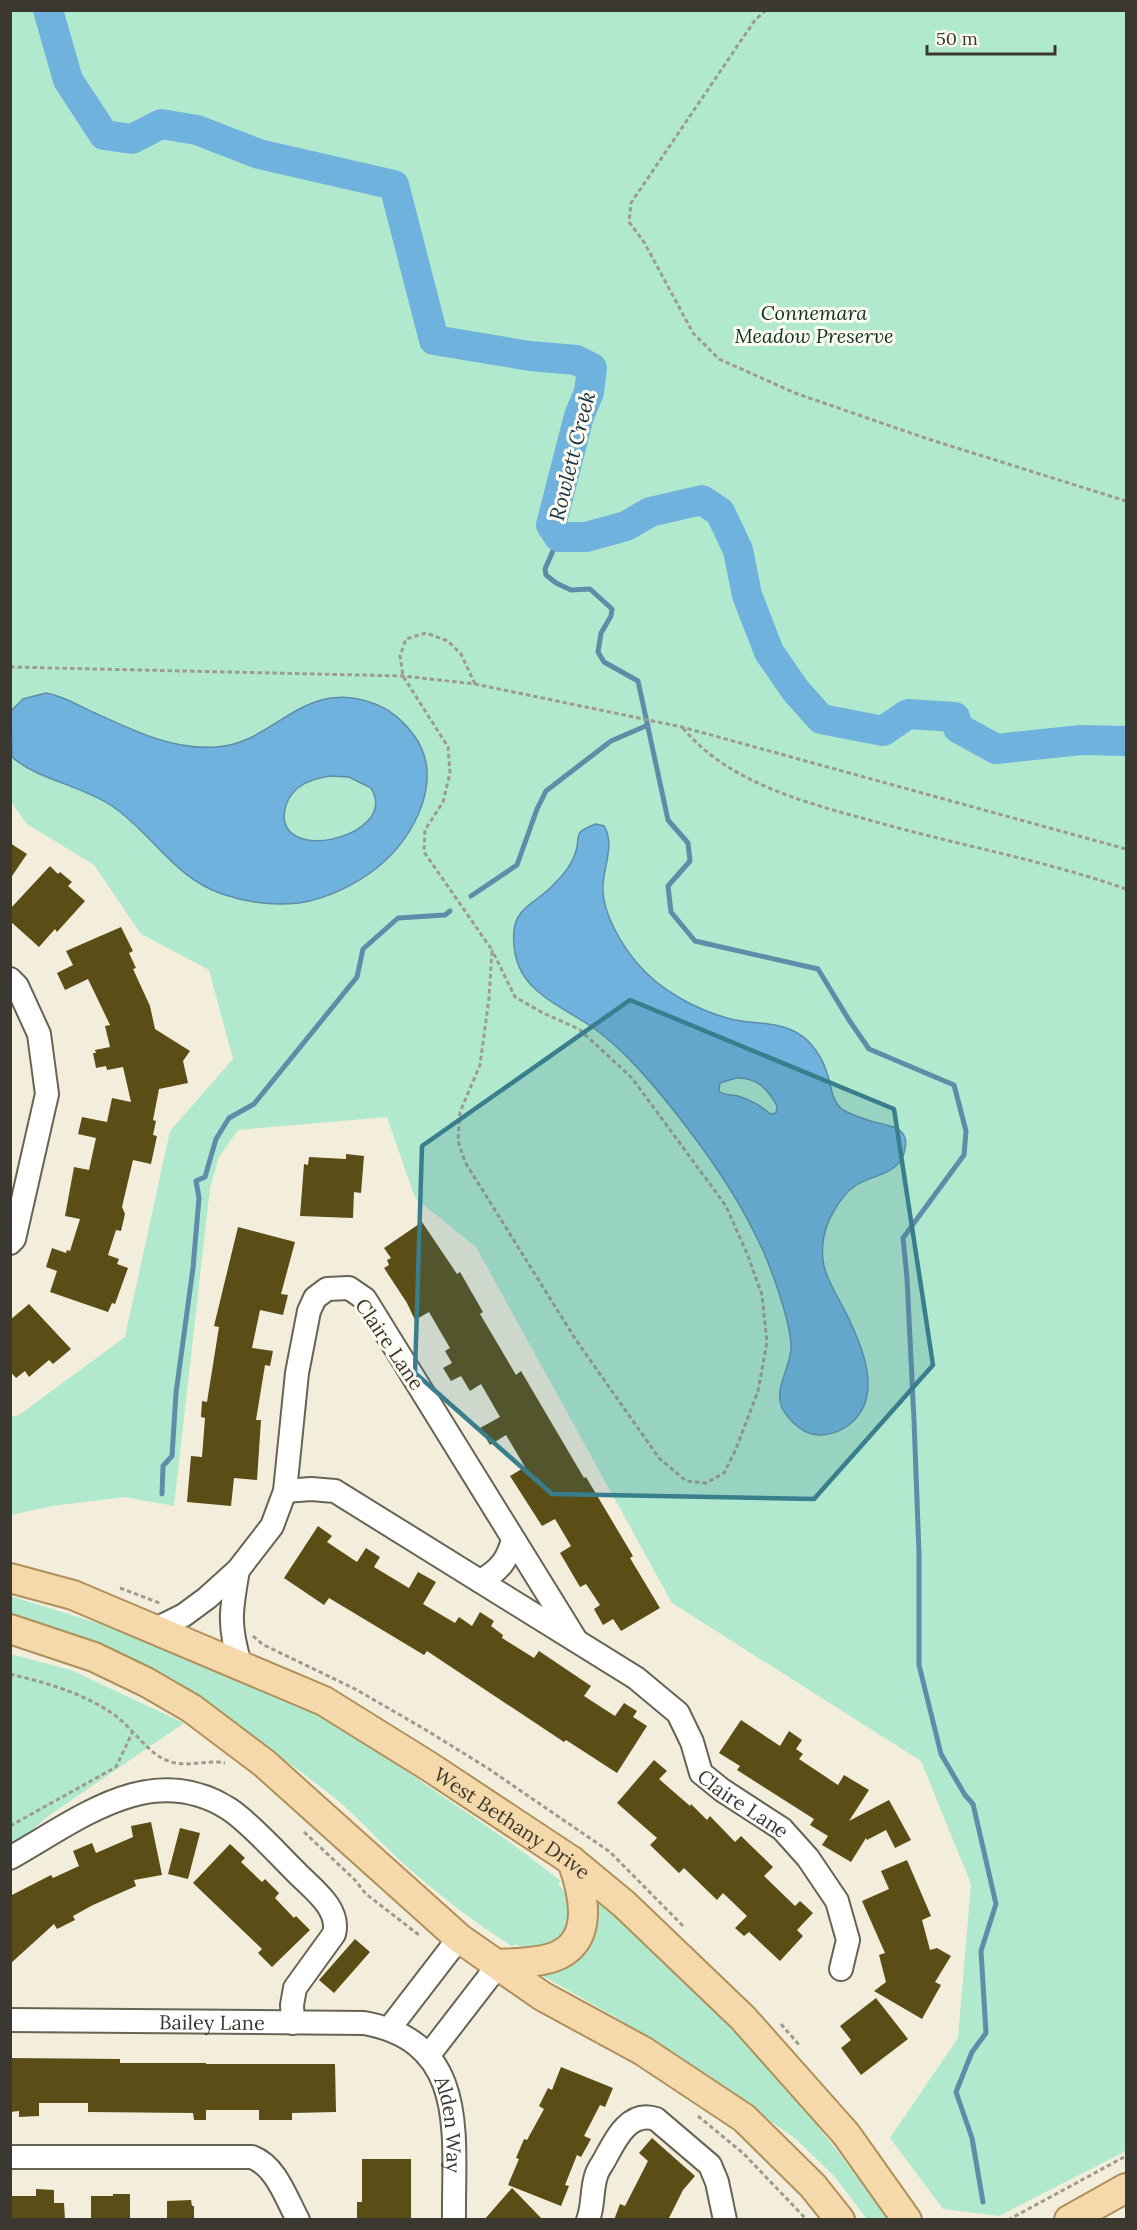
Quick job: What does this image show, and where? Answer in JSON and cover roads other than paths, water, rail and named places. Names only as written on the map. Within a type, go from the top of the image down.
[{"type":"main road","name":"West Bethany Drive","points":[[10,1578],[73,1595],[324,1701],[430,1767],[572,1861],[624,1904],[743,2018],[846,2134],[907,2220]]},
{"type":"main road","points":[[10,1629],[94,1657],[146,1682],[191,1708],[264,1763],[459,1938],[542,1996],[643,2051],[744,2118],[813,2186],[840,2220]]},
{"type":"main road","points":[[499,1964],[550,1959],[564,1953],[574,1942],[580,1931],[584,1902],[572,1861]]},
{"type":"main road","points":[[1069,2220],[1126,2188]]},
{"type":"street","points":[[10,979],[17,986],[39,1034],[47,1094],[14,1239],[10,1243]]},
{"type":"street","name":"Claire Lane","points":[[156,1629],[184,1615],[207,1598],[238,1570],[272,1526],[285,1491],[297,1373],[309,1311],[315,1298],[327,1289],[349,1288],[365,1299],[576,1640]]},
{"type":"street","name":"Claire Lane","points":[[285,1491],[311,1489],[335,1491],[636,1678],[678,1713],[692,1742],[701,1773],[722,1790],[782,1829],[808,1858],[837,1901],[848,1940],[841,1969]]},
{"type":"street","points":[[480,1581],[503,1564],[510,1553],[513,1539]]},
{"type":"street","name":"Claire Lane","points":[[238,1570],[230,1623],[232,1639],[240,1664]]},
{"type":"street","points":[[10,1858],[93,1810],[136,1792],[170,1790],[202,1795],[230,1810],[279,1854],[330,1907],[335,1919],[334,1934],[295,1988],[292,2005],[293,2023]]},
{"type":"street","points":[[389,2029],[459,1938]]},
{"type":"street","points":[[420,2048],[499,1964]]},
{"type":"street","name":"Bailey Lane","points":[[10,2020],[364,2023],[389,2029],[420,2048]]},
{"type":"street","name":"Alden Way","points":[[420,2048],[443,2079],[450,2100],[454,2220]]},
{"type":"street","points":[[588,2220],[597,2173],[611,2148],[629,2124],[638,2117],[648,2116],[656,2119],[710,2165],[717,2182],[725,2218]]},
{"type":"street","points":[[10,2157],[252,2157],[263,2161],[270,2168],[298,2220]]},
{"type":"water","points":[[46,693],[53,694],[154,738],[200,747],[237,743],[309,705],[328,698],[350,698],[375,704],[401,720],[413,734],[422,751],[427,769],[422,805],[404,840],[391,854],[370,873],[341,890],[310,901],[289,904],[260,903],[231,897],[190,877],[112,806],[88,793],[34,771],[12,757],[11,711],[23,699]],"holes":[[[330,776],[349,777],[371,788],[375,806],[368,821],[353,832],[333,839],[313,840],[296,836],[285,824],[286,805],[298,788],[316,779]]]},
{"type":"water","points":[[596,824],[604,826],[609,841],[603,882],[606,909],[631,956],[646,973],[669,991],[708,1012],[735,1020],[784,1027],[799,1034],[813,1046],[820,1057],[834,1098],[843,1110],[858,1117],[892,1126],[904,1136],[906,1142],[899,1163],[887,1172],[859,1183],[849,1191],[840,1201],[825,1230],[822,1252],[826,1272],[857,1338],[867,1369],[866,1399],[860,1412],[850,1424],[842,1429],[822,1435],[808,1433],[795,1424],[782,1408],[781,1384],[791,1352],[791,1344],[779,1292],[759,1242],[731,1191],[710,1159],[687,1127],[628,1057],[595,1029],[536,990],[519,967],[514,937],[518,917],[565,872],[575,854],[578,836],[588,827]],"holes":[[[743,1078],[765,1089],[777,1106],[776,1113],[770,1114],[751,1101],[719,1091],[720,1083]]]},
{"type":"waterway","name":"Rowlett Creek","points":[[48,10],[68,80],[104,135],[132,139],[161,124],[197,130],[259,154],[394,185],[434,340],[530,356],[576,360],[592,368],[589,392],[579,416],[551,525],[559,537],[586,537],[626,526],[650,512],[702,500],[720,512],[738,550],[747,595],[769,652],[796,691],[821,719],[883,731],[908,714],[955,717],[958,728],[996,749],[1081,740],[1126,741]]},
{"type":"waterway","points":[[559,537],[545,569],[546,575],[571,590],[590,589],[612,609],[611,616],[601,633],[598,652],[604,662],[638,681],[668,820],[688,843],[690,861],[668,886],[671,912],[695,941],[818,969],[869,1049],[954,1085],[966,1131],[964,1155],[903,1238],[907,1278],[919,1553],[919,1665],[941,1754],[965,1795],[973,1804],[996,1904],[981,1951],[986,2033],[972,2052],[956,2092],[972,2138],[983,2202]]},
{"type":"waterway","points":[[471,896],[517,865],[537,809],[546,791],[611,741],[648,725]]},
{"type":"waterway","points":[[162,1494],[163,1466],[172,1456],[176,1393],[193,1268],[199,1198],[196,1181],[205,1177],[216,1139],[229,1118],[254,1104],[357,977],[363,949],[398,918],[445,915],[450,911]]},
{"type":"park label","name":"Connemara Meadow Preserve","points":[[814,324]]}]
